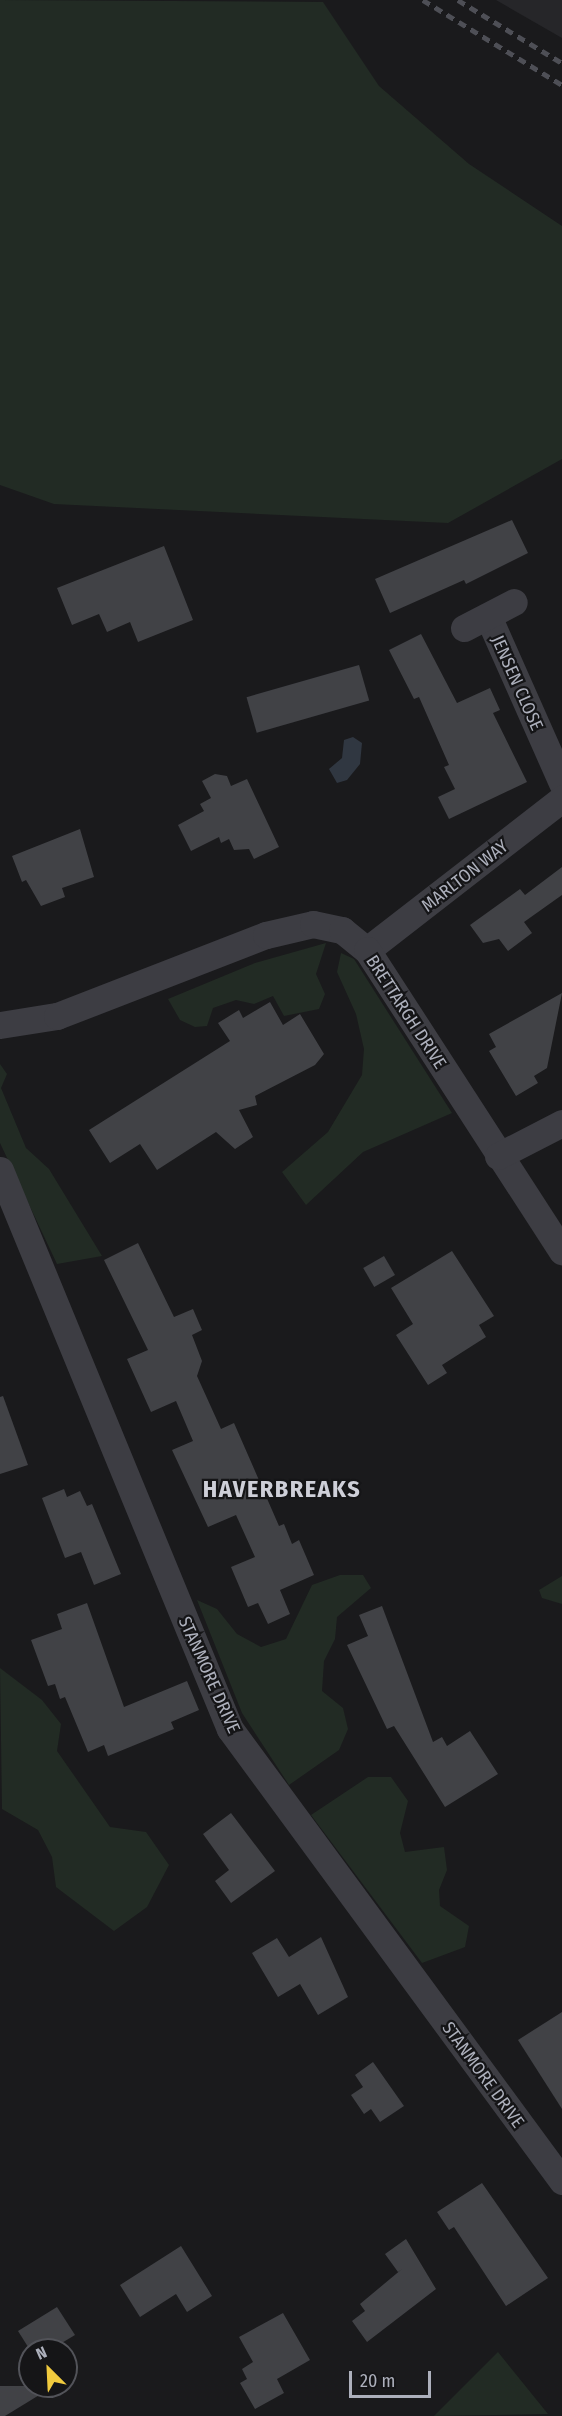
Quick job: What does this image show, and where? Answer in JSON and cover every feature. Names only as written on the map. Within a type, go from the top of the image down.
[{"type":"street","name":"JENSEN CLOSE","points":[[464,628],[514,602]]},
{"type":"street","name":"JENSEN CLOSE","points":[[488,616],[562,783]]},
{"type":"street","name":"MARLTON WAY","points":[[367,950],[562,799]]},
{"type":"street","name":"BRETTARGH DRIVE","points":[[0,1025],[57,1016],[204,957],[313,924],[342,930],[367,950],[498,1156],[562,1251]]},
{"type":"street","points":[[498,1156],[562,1123]]},
{"type":"street","name":"STANMORE DRIVE","points":[[0,1170],[230,1729],[562,2181]]},
{"type":"shaded area","points":[[0,0],[323,2],[379,86],[469,164],[562,226],[562,459],[448,523],[54,504],[0,485]]},
{"type":"shaded area","points":[[496,0],[562,0],[562,38]]},
{"type":"shaded area","points":[[353,737],[362,743],[360,764],[347,780],[337,783],[329,769],[342,758],[344,740]]},
{"type":"shaded area","points":[[326,943],[316,974],[325,994],[319,1009],[284,1016],[273,996],[254,1004],[236,1000],[213,1008],[207,1026],[195,1027],[180,1020],[168,999],[255,963]]},
{"type":"shaded area","points":[[341,953],[354,959],[452,1113],[363,1152],[306,1205],[282,1172],[328,1132],[362,1075],[364,1049],[356,1014],[337,972]]},
{"type":"shaded area","points":[[0,1064],[7,1074],[1,1088],[26,1148],[49,1169],[102,1256],[57,1264],[0,1143]]},
{"type":"shaded area","points":[[340,1575],[363,1575],[371,1588],[337,1617],[335,1639],[324,1661],[322,1691],[343,1708],[348,1729],[339,1750],[289,1785],[242,1713],[197,1600],[217,1609],[237,1634],[261,1647],[286,1639],[312,1585]]},
{"type":"shaded area","points":[[562,1576],[562,1604],[542,1598],[539,1590]]},
{"type":"shaded area","points":[[0,1668],[42,1700],[61,1724],[57,1751],[110,1827],[146,1832],[169,1865],[147,1907],[114,1931],[56,1887],[52,1857],[38,1830],[2,1809]]},
{"type":"shaded area","points":[[368,1777],[391,1777],[408,1801],[400,1833],[405,1852],[444,1847],[447,1870],[439,1890],[440,1906],[469,1926],[465,1947],[422,1963],[311,1815]]},
{"type":"shaded area","points":[[498,2352],[548,2414],[434,2416]]},
{"type":"building","points":[[512,520],[528,553],[466,584],[464,580],[390,613],[375,579]]},
{"type":"building","points":[[164,546],[193,620],[138,642],[130,622],[107,632],[99,614],[72,625],[57,588]]},
{"type":"building","points":[[421,634],[457,703],[490,688],[500,710],[493,713],[527,782],[449,819],[438,797],[455,789],[444,767],[449,765],[419,697],[414,699],[389,650]]},
{"type":"building","points":[[359,665],[369,701],[257,733],[247,697]]},
{"type":"building","points":[[215,774],[227,776],[231,786],[247,779],[279,847],[254,859],[249,849],[234,850],[229,839],[221,843],[219,837],[191,851],[178,825],[204,811],[200,804],[211,798],[202,781]]},
{"type":"building","points":[[80,829],[94,877],[62,888],[65,897],[41,906],[26,880],[22,882],[12,856]]},
{"type":"building","points":[[562,867],[562,895],[524,922],[532,933],[508,951],[499,939],[483,943],[470,925],[520,889],[525,895]]},
{"type":"building","points":[[562,993],[547,1068],[534,1076],[538,1083],[516,1096],[489,1051],[496,1047],[489,1034]]},
{"type":"building","points":[[270,1002],[283,1025],[300,1014],[324,1054],[315,1065],[255,1096],[257,1105],[239,1110],[253,1137],[235,1149],[216,1132],[157,1170],[140,1144],[110,1163],[89,1130],[230,1041],[218,1023],[239,1010],[243,1018]]},
{"type":"building","points":[[138,1243],[174,1317],[193,1309],[202,1330],[192,1335],[202,1361],[197,1376],[221,1429],[234,1423],[279,1526],[284,1524],[292,1544],[299,1540],[314,1575],[280,1590],[290,1614],[268,1624],[258,1603],[248,1607],[231,1567],[255,1557],[236,1515],[208,1527],[172,1450],[193,1441],[176,1401],[151,1412],[127,1359],[148,1350],[104,1260]]},
{"type":"building","points":[[452,1251],[494,1316],[479,1325],[486,1337],[442,1365],[447,1373],[428,1385],[396,1335],[413,1324],[391,1288]]},
{"type":"building","points":[[384,1256],[395,1275],[374,1287],[363,1268]]},
{"type":"building","points":[[3,1396],[28,1465],[0,1474],[0,1397]]},
{"type":"building","points":[[64,1489],[67,1497],[80,1491],[87,1506],[92,1504],[121,1574],[94,1585],[81,1552],[65,1558],[42,1498]]},
{"type":"building","points":[[87,1603],[124,1707],[187,1681],[199,1710],[171,1722],[174,1729],[108,1756],[104,1745],[88,1752],[65,1697],[60,1699],[55,1684],[48,1686],[31,1640],[62,1629],[57,1614]]},
{"type":"building","points":[[382,1606],[433,1742],[442,1737],[447,1746],[470,1731],[498,1774],[445,1807],[394,1726],[387,1729],[347,1645],[368,1636],[359,1615]]},
{"type":"building","points":[[231,1813],[275,1871],[231,1903],[215,1881],[229,1870],[203,1834]]},
{"type":"building","points":[[321,1937],[348,1997],[318,2015],[300,1984],[278,1997],[252,1953],[277,1938],[289,1957]]},
{"type":"building","points":[[562,2012],[562,2109],[518,2040]]},
{"type":"building","points":[[373,2062],[404,2106],[380,2122],[371,2109],[364,2114],[351,2095],[363,2087],[355,2075]]},
{"type":"building","points":[[482,2183],[548,2278],[506,2306],[454,2227],[449,2230],[437,2212]]},
{"type":"building","points":[[406,2239],[436,2289],[367,2342],[352,2321],[365,2311],[360,2304],[402,2269],[398,2272],[385,2254]]},
{"type":"building","points":[[181,2246],[212,2296],[187,2312],[176,2294],[140,2317],[120,2285]]},
{"type":"building","points":[[57,2307],[75,2335],[70,2338],[22,2338],[18,2331]]},
{"type":"building","points":[[283,2313],[310,2360],[277,2379],[284,2393],[255,2409],[240,2383],[247,2379],[242,2369],[253,2362],[239,2337]]},
{"type":"building","points":[[0,2386],[18,2386],[18,2398],[34,2398],[5,2416],[0,2416]]},
{"type":"railway","points":[[423,0],[562,85]]},
{"type":"railway","points":[[458,0],[562,63]]},
{"type":"district","name":"HAVERBREAKS","points":[[282,1490]]}]
